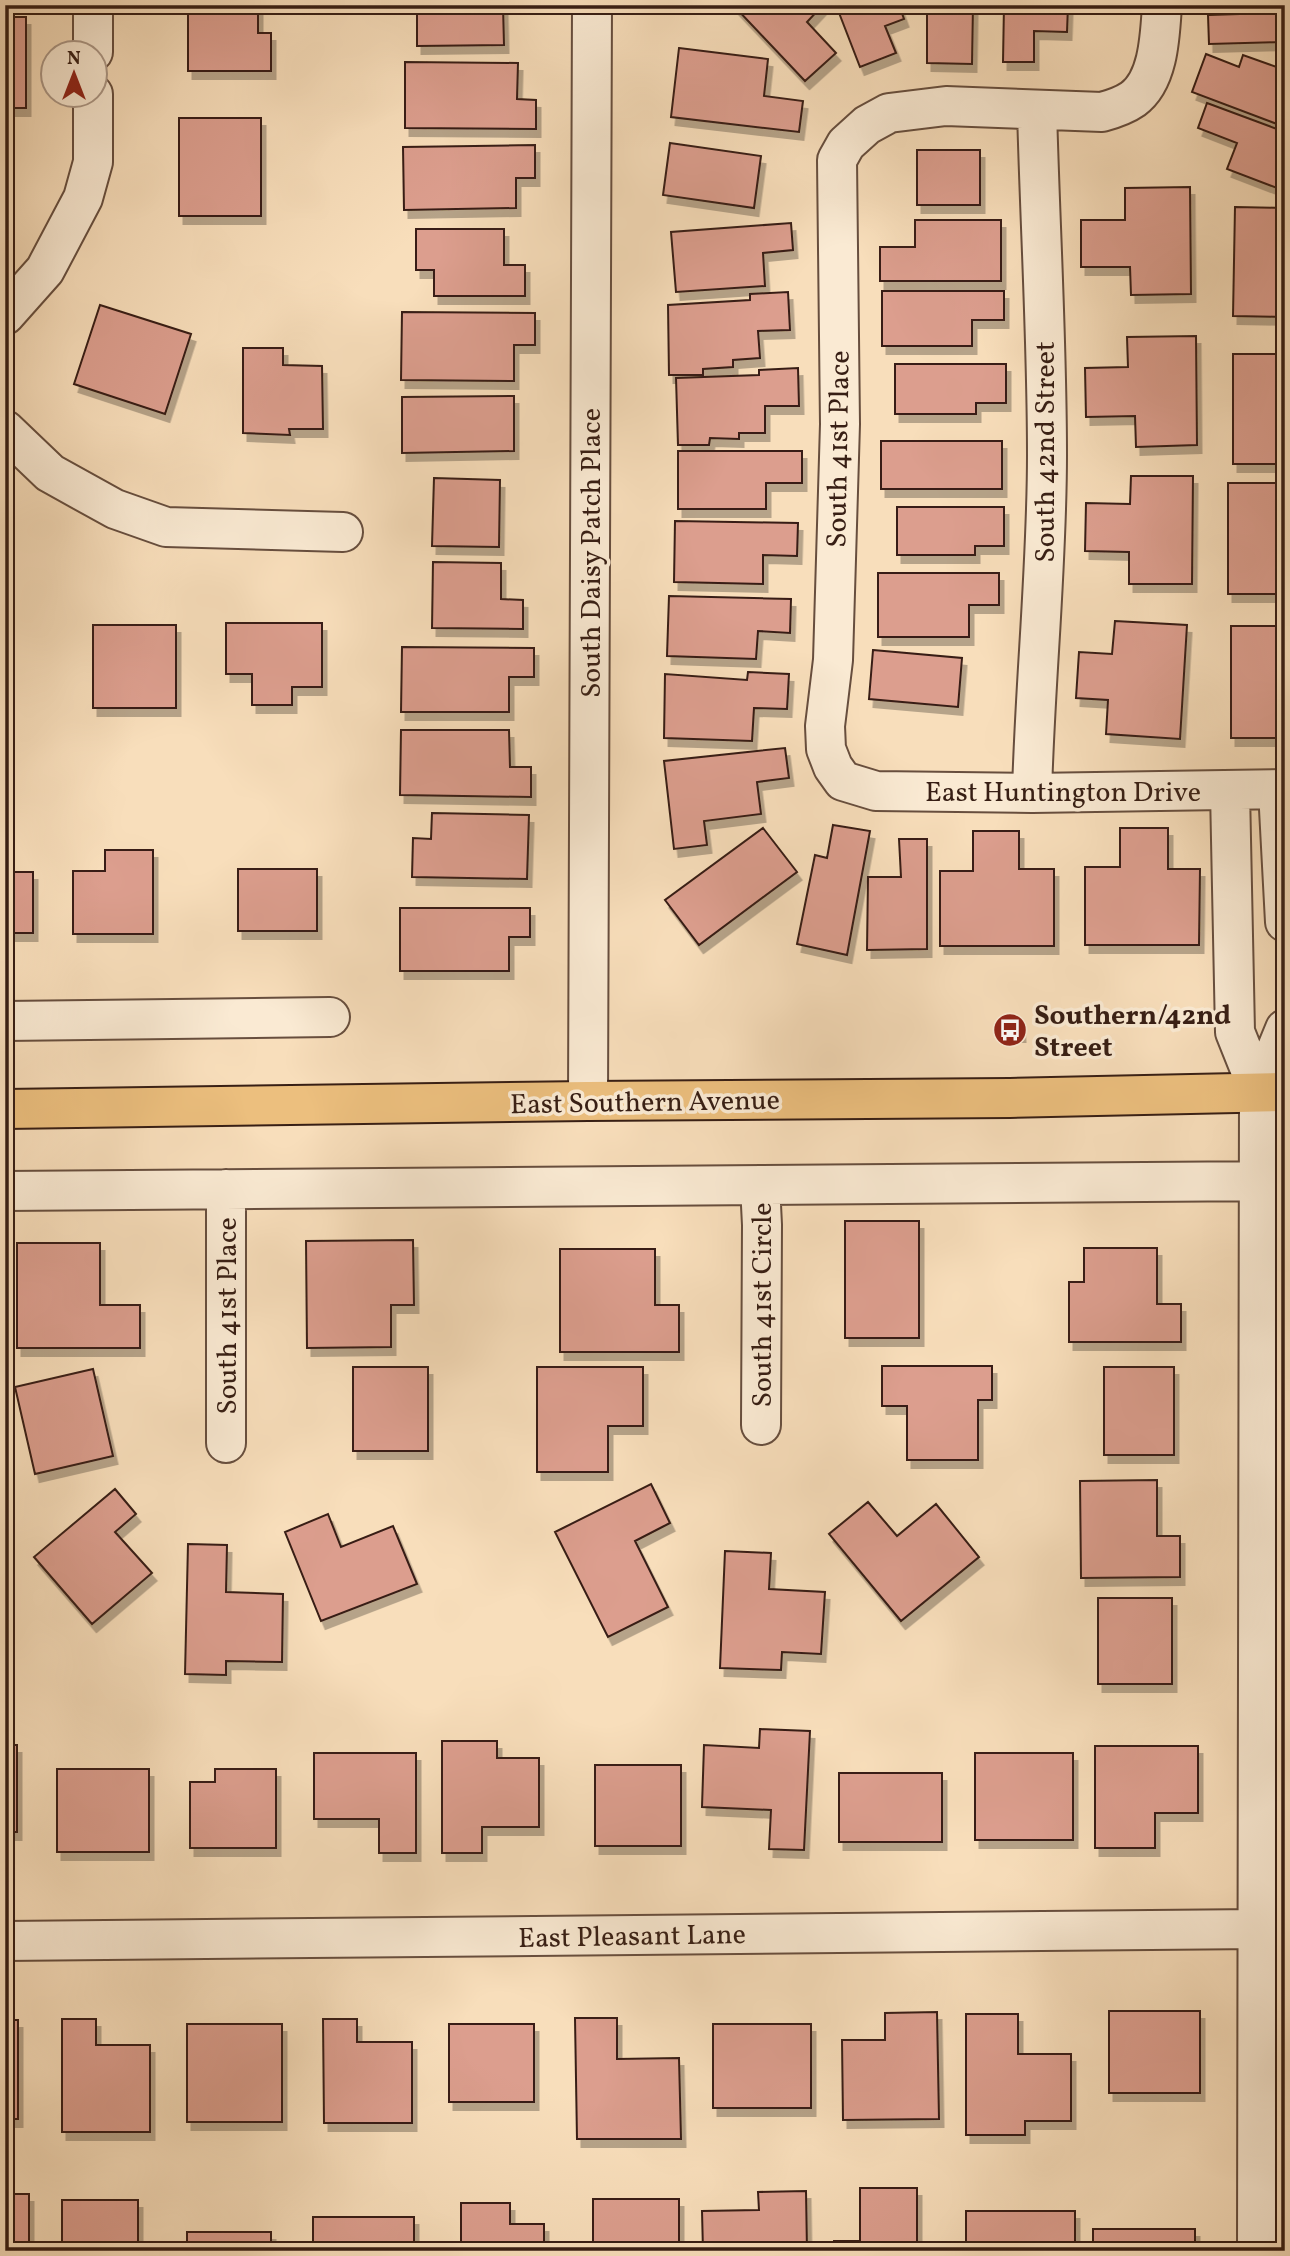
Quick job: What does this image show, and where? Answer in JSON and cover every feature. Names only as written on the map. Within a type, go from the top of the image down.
[{"type":"main road","name":"East Southern Avenue","points":[[5,1109],[1010,1098],[1272,1092]]},
{"type":"street","points":[[93,5],[93,38]]},
{"type":"street","name":"South Daisy Patch Place","points":[[589,1101],[592,5]]},
{"type":"street","points":[[1037,110],[1102,112],[1135,98],[1152,69],[1159,39],[1162,5]]},
{"type":"street","name":"South 41st Place","points":[[843,781],[833,767],[826,749],[825,726],[833,660],[840,425],[835,177],[837,160],[846,144],[867,125],[889,113],[946,106],[1037,110]]},
{"type":"street","points":[[5,315],[45,270],[83,198],[93,162],[93,108]]},
{"type":"street","name":"South 42nd Street","points":[[1032,793],[1034,702],[1045,559],[1047,453],[1037,110]]},
{"type":"street","points":[[5,430],[50,473],[115,509],[166,527],[343,532]]},
{"type":"street","name":"East Huntington Drive","points":[[843,781],[876,791],[1032,793],[1281,790]]},
{"type":"street","points":[[1281,790],[1285,922]]},
{"type":"street","points":[[1230,791],[1235,1032],[1272,1092]]},
{"type":"street","points":[[5,1021],[330,1017]]},
{"type":"street","points":[[1257,2251],[1258,1929],[1272,1092],[1285,1029]]},
{"type":"street","points":[[5,1191],[1271,1181]]},
{"type":"street","name":"South 41st Circle","points":[[760,1185],[761,1424]]},
{"type":"street","name":"South 41st Place","points":[[226,1189],[226,1443]]},
{"type":"street","name":"East Pleasant Lane","points":[[5,1941],[1258,1929]]},
{"type":"building","points":[[188,5],[258,5],[258,33],[271,33],[271,71],[188,71]]},
{"type":"building","points":[[417,5],[503,6],[504,45],[417,46]]},
{"type":"building","points":[[733,5],[823,5],[807,22],[836,53],[805,81]]},
{"type":"building","points":[[836,5],[899,5],[904,19],[885,26],[896,53],[860,67]]},
{"type":"building","points":[[927,5],[973,5],[972,64],[927,63]]},
{"type":"building","points":[[1004,5],[1068,5],[1067,32],[1034,31],[1034,62],[1003,62]]},
{"type":"building","points":[[1238,5],[1285,5],[1285,42],[1209,44],[1208,15],[1239,14]]},
{"type":"building","points":[[5,17],[26,17],[26,108],[5,108]]},
{"type":"building","points":[[679,48],[768,59],[764,96],[803,101],[799,132],[671,117]]},
{"type":"building","points":[[1206,54],[1239,67],[1243,55],[1285,70],[1285,127],[1192,92]]},
{"type":"building","points":[[405,62],[518,63],[517,99],[536,100],[536,129],[405,128]]},
{"type":"building","points":[[1207,103],[1285,132],[1285,191],[1227,169],[1237,143],[1198,128]]},
{"type":"building","points":[[179,118],[261,118],[261,216],[179,216]]},
{"type":"building","points":[[670,143],[761,156],[754,208],[663,195]]},
{"type":"building","points":[[535,145],[535,178],[516,178],[516,208],[404,210],[403,147]]},
{"type":"building","points":[[917,150],[980,150],[980,205],[917,205]]},
{"type":"building","points":[[1190,187],[1191,294],[1131,295],[1130,267],[1081,267],[1081,220],[1125,220],[1125,188]]},
{"type":"building","points":[[1235,207],[1285,208],[1285,317],[1233,316]]},
{"type":"building","points":[[915,220],[1001,220],[1001,281],[880,281],[880,247],[915,247]]},
{"type":"building","points":[[791,223],[793,250],[763,253],[765,286],[676,292],[671,232]]},
{"type":"building","points":[[416,229],[504,229],[504,265],[525,265],[525,296],[434,296],[434,270],[416,270]]},
{"type":"building","points":[[882,291],[1004,291],[1004,320],[972,320],[972,346],[882,346]]},
{"type":"building","points":[[788,292],[790,330],[758,331],[760,358],[733,360],[733,367],[703,369],[703,375],[669,375],[668,305],[750,300],[750,294]]},
{"type":"building","points":[[100,305],[191,334],[165,414],[74,384]]},
{"type":"building","points":[[402,312],[535,313],[535,345],[514,345],[514,381],[401,380]]},
{"type":"building","points":[[1196,336],[1197,445],[1136,447],[1135,416],[1086,417],[1085,368],[1128,367],[1127,337]]},
{"type":"building","points":[[243,348],[283,348],[283,365],[322,366],[323,429],[289,429],[290,435],[243,433]]},
{"type":"building","points":[[1233,354],[1285,354],[1285,464],[1233,464]]},
{"type":"building","points":[[895,364],[1006,364],[1006,403],[976,403],[976,414],[895,414]]},
{"type":"building","points":[[798,368],[799,406],[765,406],[765,433],[739,433],[739,439],[710,438],[709,445],[678,445],[676,378],[759,375],[759,370]]},
{"type":"building","points":[[514,396],[514,451],[402,453],[402,397]]},
{"type":"building","points":[[881,441],[1002,441],[1002,489],[881,489]]},
{"type":"building","points":[[678,451],[802,451],[802,483],[766,483],[766,509],[678,509]]},
{"type":"building","points":[[1131,476],[1193,476],[1192,584],[1129,584],[1129,552],[1085,551],[1086,503],[1130,504]]},
{"type":"building","points":[[434,478],[500,480],[499,547],[432,546]]},
{"type":"building","points":[[1228,483],[1285,483],[1285,594],[1228,594]]},
{"type":"building","points":[[897,507],[1004,507],[1004,546],[975,546],[975,555],[897,555]]},
{"type":"building","points":[[675,521],[798,523],[797,556],[763,555],[763,584],[674,582]]},
{"type":"building","points":[[433,562],[501,563],[501,599],[523,600],[523,629],[432,628]]},
{"type":"building","points":[[878,573],[999,573],[999,605],[969,605],[969,637],[878,637]]},
{"type":"building","points":[[669,596],[791,599],[790,633],[758,631],[756,659],[667,656]]},
{"type":"building","points":[[1115,621],[1187,625],[1180,739],[1106,734],[1108,700],[1076,698],[1079,652],[1112,654]]},
{"type":"building","points":[[226,623],[322,623],[322,687],[292,687],[292,705],[252,705],[252,674],[226,674]]},
{"type":"building","points":[[93,625],[176,625],[176,708],[93,708]]},
{"type":"building","points":[[1231,626],[1285,626],[1285,738],[1231,738]]},
{"type":"building","points":[[402,647],[534,648],[534,677],[509,677],[509,712],[401,712]]},
{"type":"building","points":[[873,650],[962,658],[958,707],[869,699]]},
{"type":"building","points":[[748,672],[789,674],[787,709],[754,708],[752,741],[664,738],[665,674],[747,680]]},
{"type":"building","points":[[401,730],[509,730],[510,767],[531,767],[531,797],[400,795]]},
{"type":"building","points":[[785,748],[789,778],[757,782],[761,814],[704,821],[707,845],[674,849],[664,761]]},
{"type":"building","points":[[432,813],[529,815],[527,879],[412,877],[413,838],[431,839]]},
{"type":"building","points":[[833,825],[870,831],[847,955],[797,944],[815,855],[827,858]]},
{"type":"building","points":[[763,828],[797,872],[699,945],[665,900]]},
{"type":"building","points":[[1120,828],[1168,828],[1168,869],[1200,869],[1199,945],[1085,945],[1085,867],[1120,867]]},
{"type":"building","points":[[973,831],[1019,831],[1019,869],[1054,869],[1054,946],[940,946],[940,871],[973,871]]},
{"type":"building","points":[[899,839],[927,839],[927,949],[867,950],[868,877],[901,877]]},
{"type":"building","points":[[105,850],[153,850],[153,934],[73,934],[73,871],[105,871]]},
{"type":"building","points":[[5,854],[6,872],[33,872],[33,933],[5,933]]},
{"type":"building","points":[[238,869],[317,869],[317,931],[238,931]]},
{"type":"building","points":[[400,908],[530,908],[530,937],[509,937],[509,971],[400,971]]},
{"type":"building","points":[[997,1024],[1020,1024],[1021,1034],[997,1034]]},
{"type":"building","points":[[845,1221],[919,1221],[919,1338],[845,1338]]},
{"type":"building","points":[[413,1240],[414,1305],[391,1305],[391,1347],[307,1348],[306,1241]]},
{"type":"building","points":[[17,1243],[100,1243],[100,1305],[140,1305],[140,1348],[17,1348]]},
{"type":"building","points":[[1084,1248],[1157,1248],[1157,1304],[1181,1304],[1181,1342],[1069,1342],[1069,1282],[1084,1282]]},
{"type":"building","points":[[560,1249],[655,1249],[655,1305],[679,1305],[679,1352],[560,1352]]},
{"type":"building","points":[[882,1366],[992,1366],[992,1400],[978,1400],[978,1460],[907,1460],[907,1406],[882,1406]]},
{"type":"building","points":[[353,1367],[428,1367],[428,1451],[353,1451]]},
{"type":"building","points":[[537,1367],[643,1367],[643,1426],[608,1426],[608,1472],[537,1472]]},
{"type":"building","points":[[1104,1367],[1174,1367],[1174,1455],[1104,1455]]},
{"type":"building","points":[[93,1369],[113,1456],[35,1474],[15,1387]]},
{"type":"building","points":[[1157,1480],[1157,1536],[1180,1536],[1180,1577],[1081,1578],[1080,1481]]},
{"type":"building","points":[[651,1484],[670,1523],[635,1541],[668,1607],[608,1637],[555,1532]]},
{"type":"building","points":[[115,1489],[136,1514],[115,1532],[152,1573],[92,1624],[34,1557]]},
{"type":"building","points":[[868,1502],[897,1536],[936,1504],[979,1557],[901,1621],[829,1534]]},
{"type":"building","points":[[328,1514],[341,1547],[393,1526],[417,1584],[321,1621],[285,1532]]},
{"type":"building","points":[[188,1544],[227,1545],[226,1592],[283,1594],[282,1662],[226,1661],[226,1675],[185,1674]]},
{"type":"building","points":[[725,1551],[771,1553],[769,1589],[825,1592],[821,1654],[782,1652],[781,1670],[720,1668]]},
{"type":"building","points":[[1098,1598],[1172,1598],[1172,1684],[1098,1684]]},
{"type":"building","points":[[760,1729],[810,1731],[804,1850],[769,1849],[771,1810],[702,1807],[704,1745],[759,1748]]},
{"type":"building","points":[[442,1741],[497,1741],[497,1758],[539,1758],[539,1827],[482,1827],[482,1853],[442,1853]]},
{"type":"building","points":[[5,1745],[17,1745],[17,1832],[5,1832]]},
{"type":"building","points":[[1095,1746],[1198,1746],[1198,1813],[1155,1813],[1155,1848],[1095,1848]]},
{"type":"building","points":[[314,1753],[416,1753],[416,1853],[379,1853],[379,1819],[314,1819]]},
{"type":"building","points":[[975,1753],[1073,1753],[1073,1840],[975,1840]]},
{"type":"building","points":[[595,1765],[681,1765],[681,1846],[595,1846]]},
{"type":"building","points":[[57,1769],[149,1769],[149,1852],[57,1852]]},
{"type":"building","points":[[215,1769],[276,1769],[276,1848],[190,1848],[190,1782],[215,1782]]},
{"type":"building","points":[[839,1773],[942,1773],[942,1842],[839,1842]]},
{"type":"building","points":[[1109,2011],[1200,2011],[1200,2093],[1109,2093]]},
{"type":"building","points":[[937,2012],[939,2119],[843,2120],[842,2040],[885,2040],[885,2013]]},
{"type":"building","points":[[966,2014],[1018,2014],[1018,2054],[1071,2054],[1071,2121],[1025,2121],[1025,2135],[966,2135]]},
{"type":"building","points":[[575,2018],[617,2018],[617,2059],[679,2058],[681,2139],[577,2139]]},
{"type":"building","points":[[62,2019],[96,2019],[96,2045],[150,2045],[150,2132],[62,2132]]},
{"type":"building","points":[[323,2019],[357,2019],[357,2042],[412,2042],[412,2123],[324,2123]]},
{"type":"building","points":[[5,2020],[18,2020],[18,2119],[5,2119]]},
{"type":"building","points":[[187,2024],[282,2024],[282,2122],[187,2122]]},
{"type":"building","points":[[449,2024],[534,2024],[534,2102],[449,2102]]},
{"type":"building","points":[[713,2024],[811,2024],[811,2108],[713,2108]]},
{"type":"building","points":[[860,2188],[917,2188],[917,2251],[834,2251],[834,2241],[860,2241]]},
{"type":"building","points":[[806,2191],[807,2251],[703,2251],[702,2211],[759,2210],[758,2192]]},
{"type":"building","points":[[5,2194],[29,2194],[29,2251],[5,2251]]},
{"type":"building","points":[[593,2199],[679,2199],[679,2251],[593,2251]]},
{"type":"building","points":[[62,2200],[138,2200],[138,2251],[62,2251]]},
{"type":"building","points":[[461,2203],[510,2203],[510,2224],[544,2224],[544,2251],[461,2251]]},
{"type":"building","points":[[966,2211],[1075,2211],[1075,2251],[966,2251]]},
{"type":"building","points":[[313,2217],[414,2217],[414,2251],[313,2251]]},
{"type":"building","points":[[1093,2229],[1195,2229],[1195,2251],[1093,2251]]},
{"type":"building","points":[[187,2232],[271,2232],[271,2251],[187,2251]]},
{"type":"place","name":"Southern/42nd Street","points":[[1010,1030]]}]
